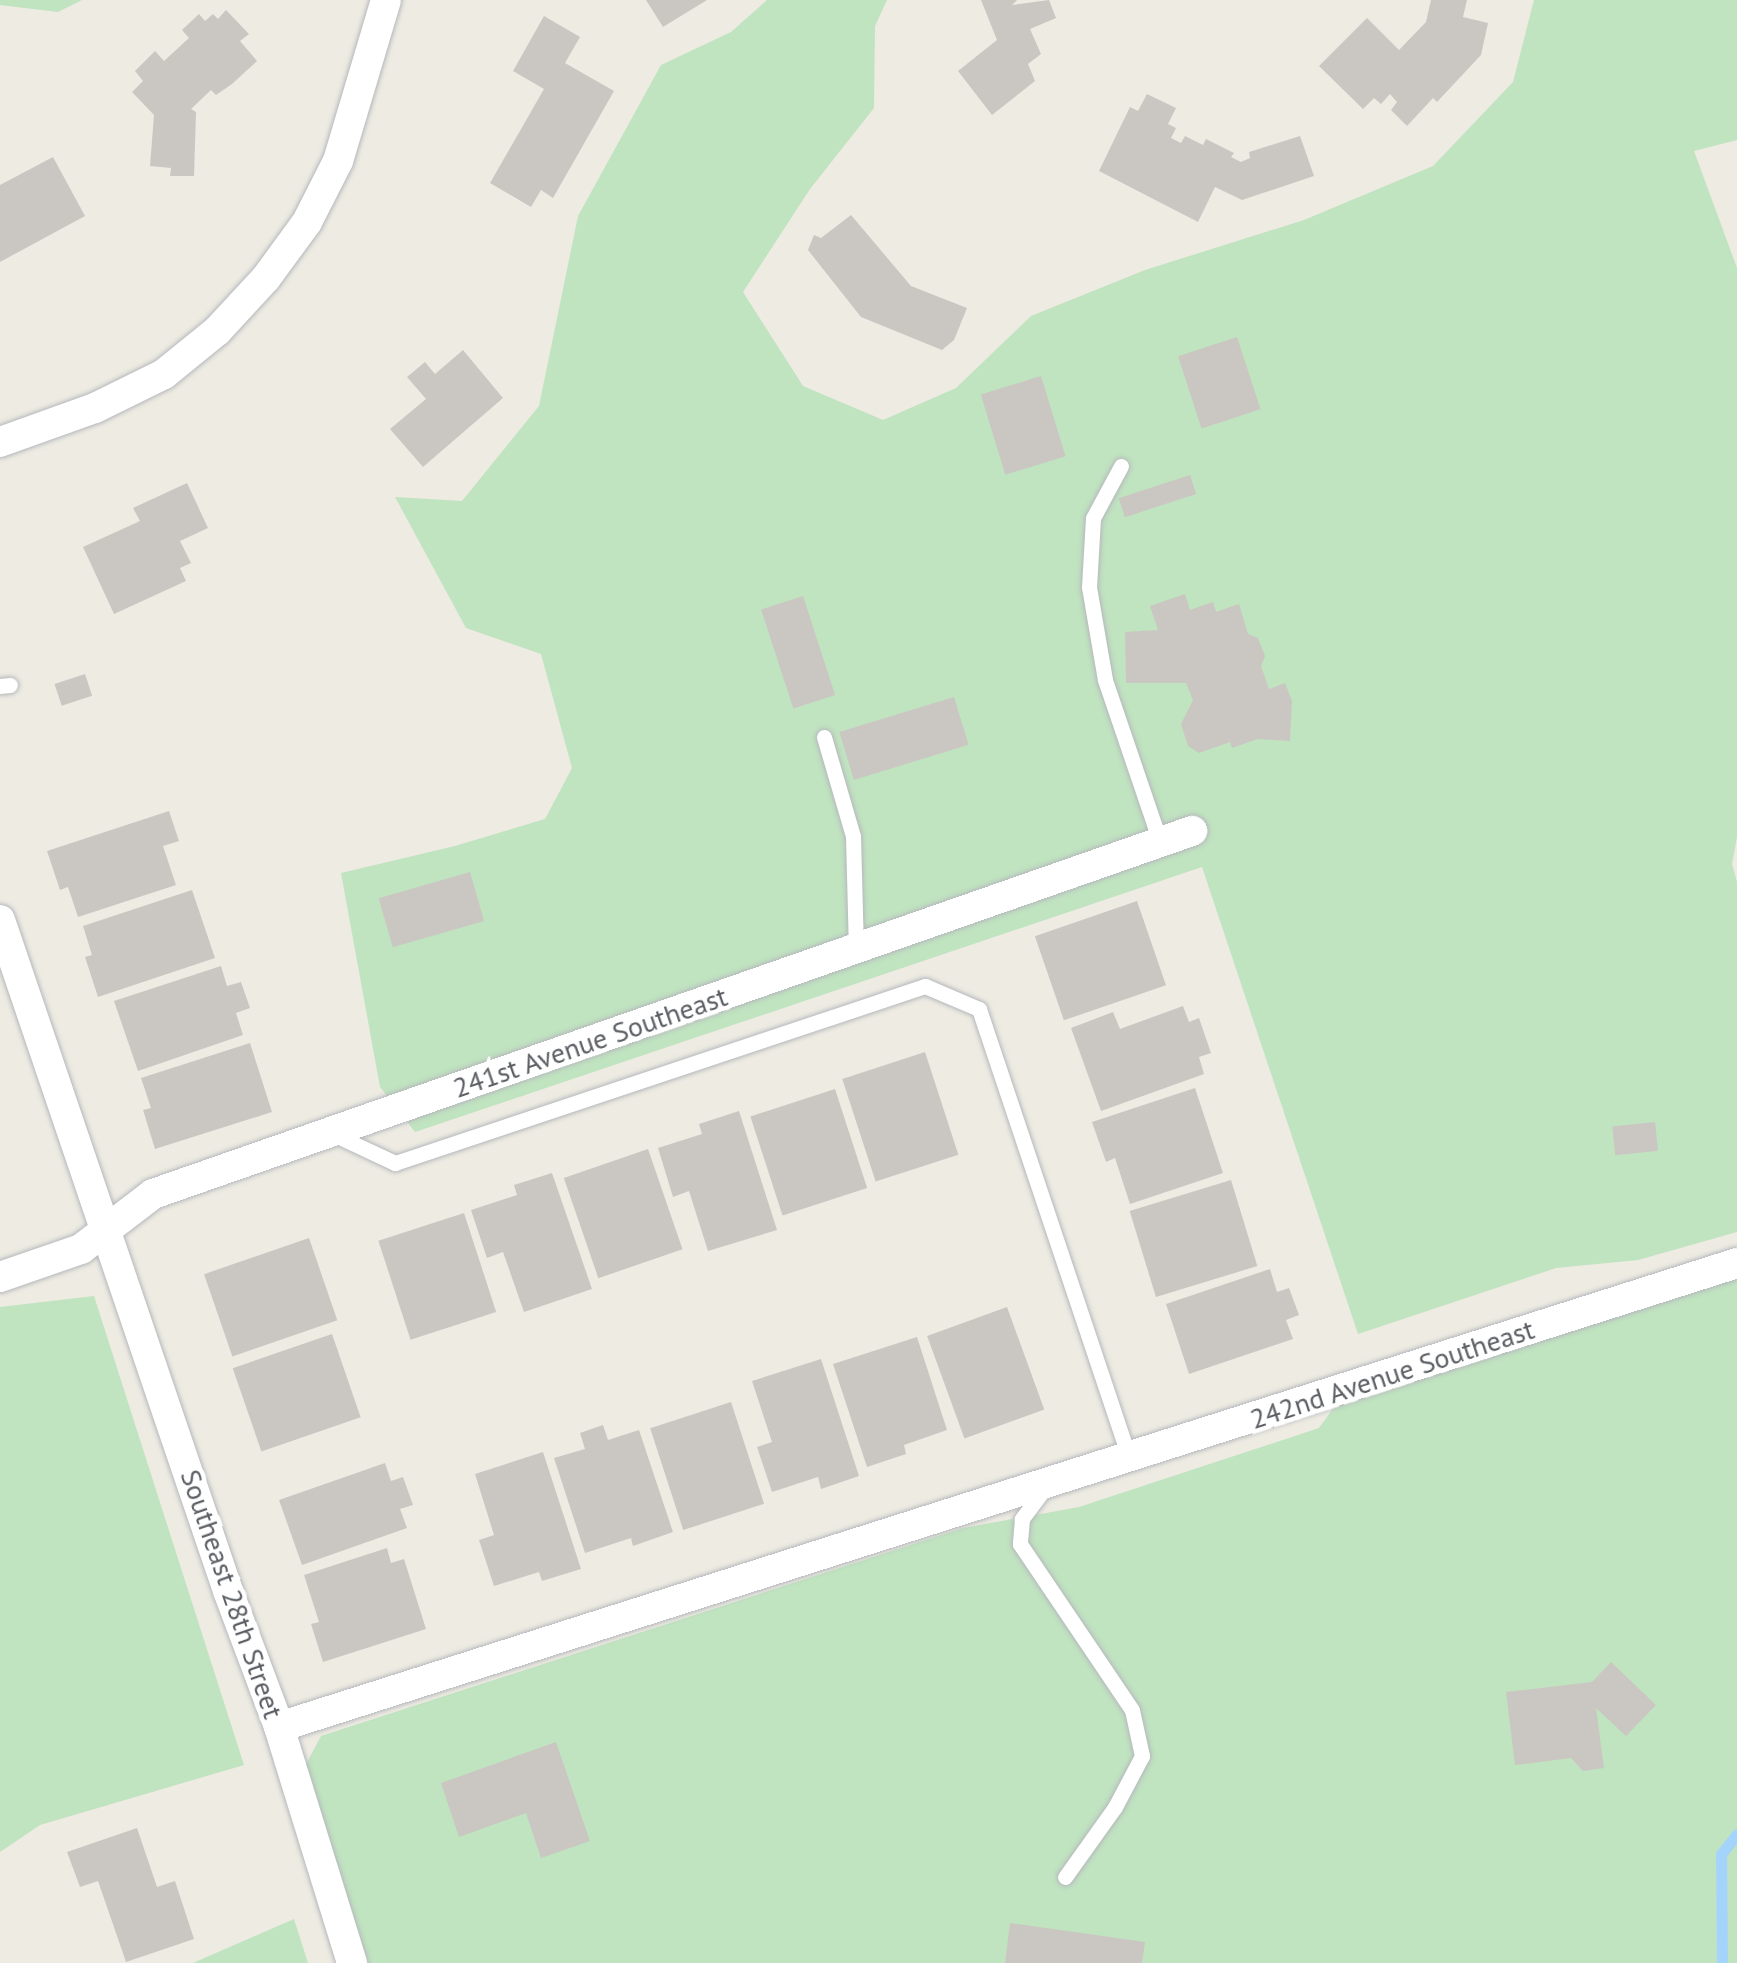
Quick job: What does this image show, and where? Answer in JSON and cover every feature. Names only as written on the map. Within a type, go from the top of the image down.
[{"type":"street","points":[[0,442],[95,408],[164,374],[218,330],[266,278],[306,222],[338,161],[386,0]]},
{"type":"street","name":"241st Avenue Southeast","points":[[0,1276],[81,1249],[153,1194],[1192,831]]},
{"type":"street","name":"Southeast 28th Street","points":[[0,920],[108,1228],[228,1591],[280,1727],[352,1963]]},
{"type":"street","name":"242nd Avenue Southeast","points":[[280,1727],[1737,1263]]},
{"type":"lane","points":[[1122,466],[1093,518],[1089,587],[1105,680],[1160,842]]},
{"type":"lane","points":[[824,737],[853,836],[856,949]]},
{"type":"lane","points":[[330,1133],[395,1163],[925,986],[980,1009],[1129,1457]]},
{"type":"lane","points":[[1048,1485],[1022,1519],[1020,1544],[1132,1710],[1142,1756],[1115,1808],[1065,1877]]},
{"type":"green space","points":[[0,0],[82,0],[58,12],[0,5]]},
{"type":"green space","points":[[767,0],[887,0],[875,26],[874,108],[810,189],[743,292],[803,386],[883,420],[956,388],[1031,316],[1145,270],[1304,220],[1433,166],[1513,82],[1534,0],[1737,0],[1737,140],[1694,151],[1737,268],[1737,837],[1732,864],[1737,882],[1737,1232],[1638,1260],[1556,1268],[1358,1334],[1202,867],[415,1132],[380,1087],[341,873],[455,846],[545,819],[572,768],[541,654],[466,628],[395,497],[462,501],[539,406],[578,216],[661,65],[731,32]]},
{"type":"green space","points":[[1737,1276],[1737,1963],[361,1963],[302,1772],[321,1736],[963,1528],[1079,1507],[1319,1428],[1335,1406]]},
{"type":"green space","points":[[94,1296],[244,1765],[40,1825],[0,1852],[0,1307]]},
{"type":"green space","points":[[294,1919],[308,1963],[193,1963]]},
{"type":"building","points":[[646,0],[707,0],[663,27]]},
{"type":"building","points":[[981,0],[1017,0],[1012,5],[1049,0],[1056,18],[1030,29],[1041,54],[1028,64],[1035,81],[992,115],[958,71],[997,40]]},
{"type":"building","points":[[1431,0],[1467,0],[1463,17],[1488,23],[1481,55],[1437,102],[1433,98],[1407,126],[1391,110],[1397,102],[1390,94],[1381,104],[1374,98],[1363,109],[1319,66],[1367,18],[1399,50],[1426,22]]},
{"type":"building","points":[[226,10],[249,34],[240,41],[257,61],[232,84],[216,95],[211,90],[191,109],[196,112],[194,176],[170,176],[171,168],[150,166],[154,115],[132,92],[143,81],[135,71],[155,51],[164,61],[189,38],[182,30],[199,14],[205,21],[213,14],[218,19]]},
{"type":"building","points":[[544,16],[580,37],[565,63],[614,91],[553,198],[541,190],[531,207],[490,183],[544,89],[513,71]]},
{"type":"building","points":[[1147,94],[1176,108],[1168,124],[1176,128],[1171,138],[1181,143],[1185,136],[1203,145],[1206,139],[1234,153],[1231,157],[1241,162],[1250,158],[1249,152],[1300,136],[1314,176],[1242,200],[1215,187],[1198,222],[1099,171],[1130,107],[1138,111]]},
{"type":"building","points":[[53,157],[85,216],[0,262],[0,185]]},
{"type":"building","points":[[851,215],[911,286],[967,308],[954,340],[942,350],[861,317],[808,250],[814,235],[821,238]]},
{"type":"building","points":[[1237,337],[1260,409],[1202,428],[1178,356]]},
{"type":"building","points":[[463,350],[503,398],[423,467],[390,429],[426,399],[407,377],[425,362],[435,374]]},
{"type":"building","points":[[1041,376],[1066,456],[1005,475],[981,394]]},
{"type":"building","points":[[1190,475],[1196,494],[1125,517],[1119,498]]},
{"type":"building","points":[[187,483],[208,528],[180,541],[191,563],[180,568],[186,581],[114,614],[83,547],[140,521],[133,508]]},
{"type":"building","points":[[1185,594],[1190,610],[1213,602],[1216,612],[1239,604],[1248,634],[1258,638],[1265,656],[1261,666],[1269,689],[1285,683],[1292,701],[1290,741],[1258,739],[1232,748],[1230,742],[1199,753],[1188,746],[1181,724],[1193,700],[1186,683],[1126,683],[1125,632],[1158,630],[1150,606]]},
{"type":"building","points":[[803,596],[835,695],[793,709],[761,610]]},
{"type":"building","points":[[85,674],[92,696],[62,706],[55,684]]},
{"type":"building","points":[[954,697],[969,745],[854,780],[839,732]]},
{"type":"building","points":[[169,811],[179,841],[163,846],[176,885],[78,917],[68,887],[60,890],[47,851]]},
{"type":"building","points":[[470,872],[484,921],[393,947],[379,898]]},
{"type":"building","points":[[192,890],[215,958],[98,997],[85,957],[92,955],[83,926]]},
{"type":"building","points":[[1137,901],[1166,985],[1064,1020],[1035,936]]},
{"type":"building","points":[[221,966],[227,986],[241,982],[250,1008],[236,1013],[243,1035],[138,1071],[114,1001]]},
{"type":"building","points":[[1183,1006],[1189,1022],[1199,1018],[1211,1053],[1199,1057],[1204,1074],[1101,1111],[1071,1028],[1113,1012],[1120,1029]]},
{"type":"building","points":[[250,1043],[272,1112],[155,1149],[143,1110],[151,1108],[141,1078]]},
{"type":"building","points":[[925,1052],[958,1155],[876,1182],[842,1079]]},
{"type":"building","points":[[1195,1088],[1223,1173],[1130,1204],[1115,1158],[1106,1162],[1092,1122]]},
{"type":"building","points":[[835,1089],[867,1188],[782,1215],[750,1117]]},
{"type":"building","points":[[739,1111],[777,1230],[708,1251],[689,1191],[673,1197],[658,1148],[702,1134],[699,1124]]},
{"type":"building","points":[[1655,1122],[1658,1151],[1615,1155],[1612,1126]]},
{"type":"building","points":[[648,1149],[683,1249],[598,1278],[564,1178]]},
{"type":"building","points":[[552,1173],[592,1289],[524,1312],[503,1252],[487,1258],[471,1210],[517,1195],[514,1185]]},
{"type":"building","points":[[1231,1180],[1257,1266],[1156,1297],[1130,1211]]},
{"type":"building","points":[[464,1213],[496,1312],[411,1340],[378,1241]]},
{"type":"building","points":[[309,1238],[337,1320],[232,1356],[204,1274]]},
{"type":"building","points":[[1270,1269],[1277,1292],[1289,1288],[1299,1315],[1286,1320],[1293,1339],[1189,1374],[1166,1304]]},
{"type":"building","points":[[1007,1307],[1044,1409],[964,1438],[927,1336]]},
{"type":"building","points":[[332,1334],[361,1417],[261,1451],[233,1368]]},
{"type":"building","points":[[917,1337],[947,1430],[904,1445],[906,1454],[867,1467],[833,1364]]},
{"type":"building","points":[[821,1359],[859,1476],[821,1489],[818,1477],[772,1492],[757,1447],[772,1442],[752,1381]]},
{"type":"building","points":[[731,1402],[764,1504],[683,1530],[650,1428]]},
{"type":"building","points":[[603,1425],[608,1440],[639,1430],[673,1532],[633,1546],[631,1538],[585,1553],[554,1458],[585,1449],[580,1433]]},
{"type":"building","points":[[543,1452],[581,1569],[542,1581],[539,1572],[494,1586],[479,1540],[494,1535],[475,1474]]},
{"type":"building","points":[[385,1463],[391,1481],[403,1477],[413,1505],[400,1509],[407,1528],[302,1565],[279,1500]]},
{"type":"building","points":[[387,1548],[391,1563],[404,1559],[426,1629],[323,1662],[311,1624],[319,1622],[304,1575]]},
{"type":"building","points":[[1611,1662],[1656,1705],[1626,1736],[1596,1708],[1604,1768],[1583,1771],[1571,1758],[1515,1765],[1506,1692],[1592,1682]]},
{"type":"building","points":[[556,1742],[590,1841],[541,1858],[526,1813],[459,1837],[441,1783]]},
{"type":"building","points":[[137,1828],[157,1887],[175,1881],[194,1939],[126,1962],[98,1881],[80,1887],[67,1852]]},
{"type":"building","points":[[1010,1923],[1145,1942],[1142,1963],[1005,1963]]},
{"type":"waterway","points":[[1722,1963],[1721,1854],[1737,1834]]}]
